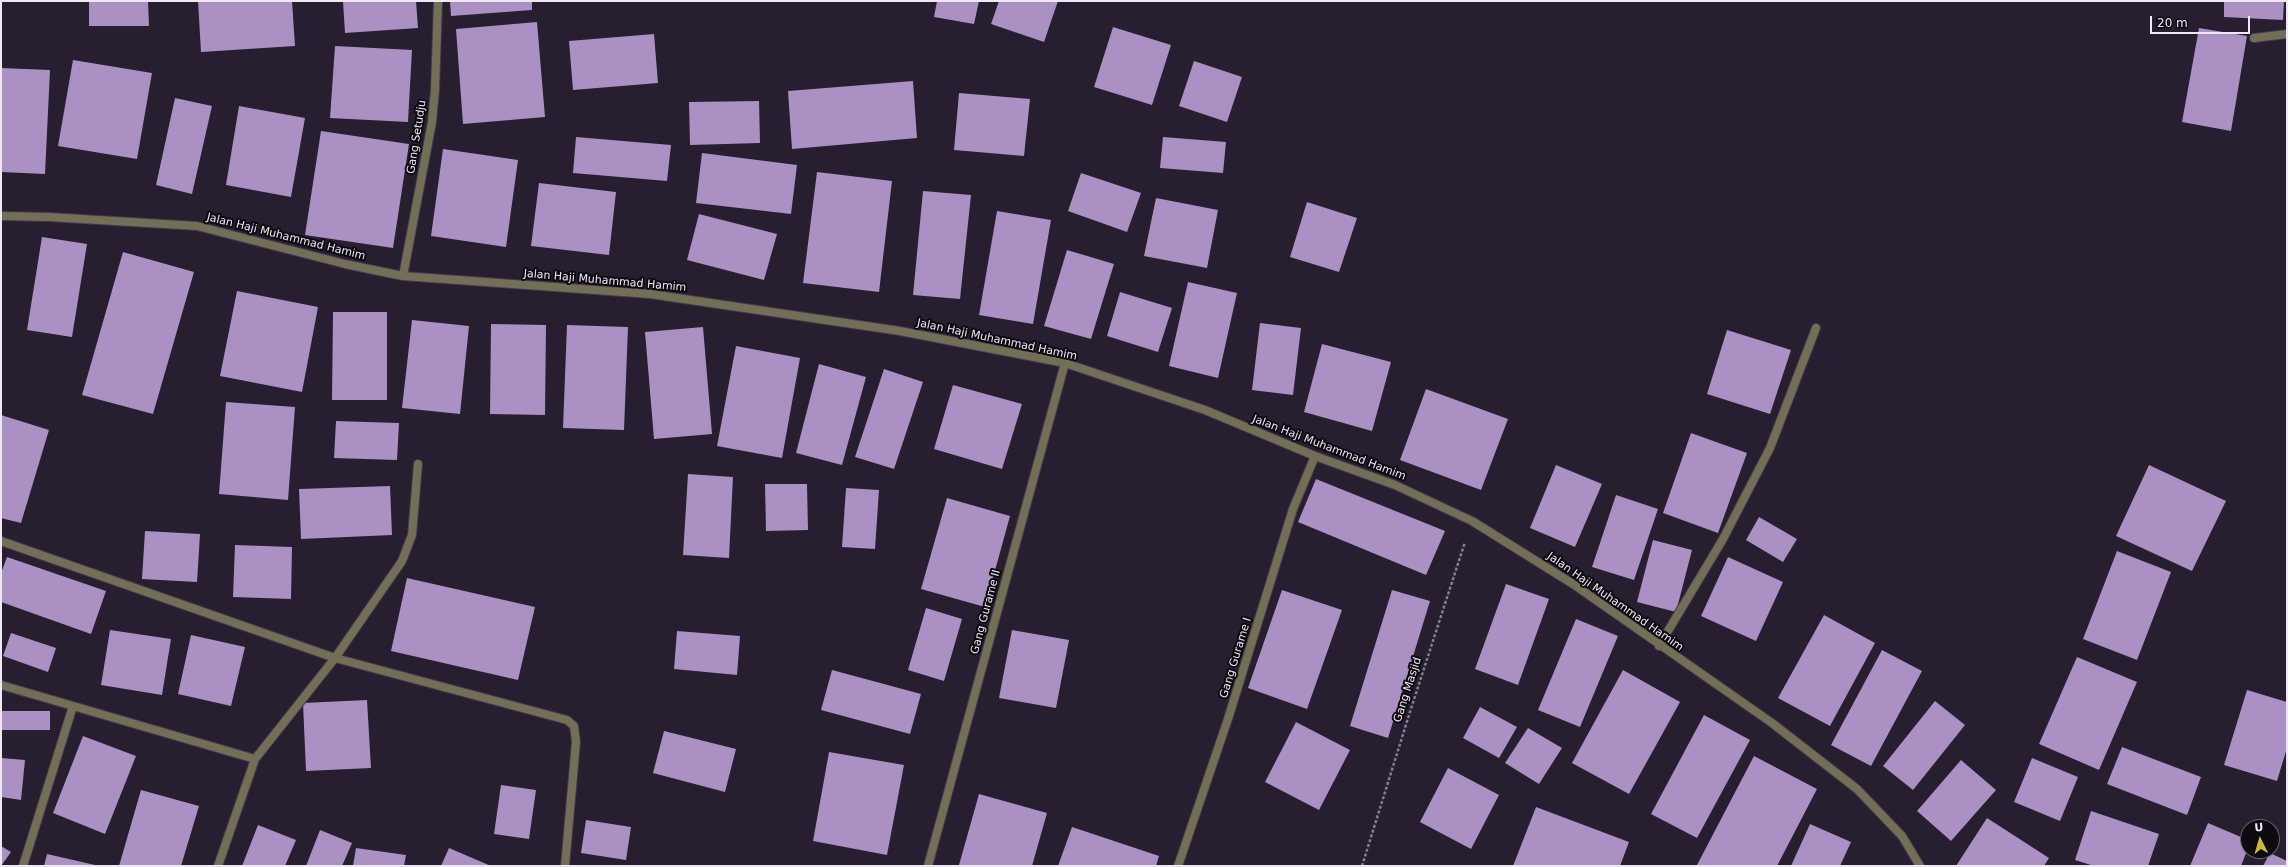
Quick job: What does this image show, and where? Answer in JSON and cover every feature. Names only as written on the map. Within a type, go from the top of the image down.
[{"type":"street","name":"Gang Setudju","points":[[403,276],[432,122],[435,90],[438,1]]},
{"type":"street","points":[[2254,38],[2287,34]]},
{"type":"street","name":"Jalan Haji Muhammad Hamim","points":[[1,216],[49,217],[197,226],[345,264],[403,276],[650,294],[900,331],[1065,363],[1205,410],[1315,456],[1395,485],[1472,521],[1573,584],[1659,646],[1772,723],[1857,789],[1902,836],[1920,866]]},
{"type":"street","points":[[1659,646],[1723,539],[1770,448],[1816,328]]},
{"type":"street","name":"Gang Gurame II","points":[[928,866],[1065,363]]},
{"type":"street","name":"Gang Gurame I","points":[[1178,866],[1228,719],[1293,509],[1315,456]]},
{"type":"street","points":[[218,866],[255,759],[335,658],[402,561],[412,535],[418,464]]},
{"type":"street","points":[[1,541],[335,658],[567,720],[574,726],[576,742],[565,866]]},
{"type":"street","points":[[1,685],[255,759]]},
{"type":"street","points":[[23,866],[73,706]]},
{"type":"path","name":"Gang Masjid","points":[[1362,866],[1472,521]]},
{"type":"building","points":[[89,1],[148,1],[149,26],[89,26]]},
{"type":"building","points":[[198,1],[292,1],[295,46],[201,52]]},
{"type":"building","points":[[343,1],[416,1],[418,28],[345,33]]},
{"type":"building","points":[[450,1],[532,1],[532,10],[451,16]]},
{"type":"building","points":[[937,1],[979,1],[974,24],[934,17]]},
{"type":"building","points":[[999,1],[1058,1],[1044,42],[991,24]]},
{"type":"building","points":[[2224,1],[2284,1],[2283,20],[2224,17]]},
{"type":"building","points":[[537,22],[545,117],[463,124],[456,29]]},
{"type":"building","points":[[1113,27],[1171,45],[1152,105],[1094,87]]},
{"type":"building","points":[[2199,28],[2247,36],[2231,131],[2182,122]]},
{"type":"building","points":[[654,34],[658,83],[573,90],[569,41]]},
{"type":"building","points":[[335,46],[412,50],[408,122],[330,118]]},
{"type":"building","points":[[73,60],[152,73],[137,159],[58,146]]},
{"type":"building","points":[[1194,61],[1242,77],[1227,122],[1179,106]]},
{"type":"building","points":[[1,68],[50,70],[45,174],[1,172]]},
{"type":"building","points":[[913,81],[917,138],[792,149],[788,91]]},
{"type":"building","points":[[959,93],[1030,99],[1024,156],[954,150]]},
{"type":"building","points":[[175,98],[212,106],[192,194],[156,185]]},
{"type":"building","points":[[759,101],[760,143],[690,145],[689,102]]},
{"type":"building","points":[[239,106],[305,118],[291,197],[226,185]]},
{"type":"building","points":[[321,131],[409,144],[393,248],[305,235]]},
{"type":"building","points":[[576,137],[671,145],[667,181],[573,173]]},
{"type":"building","points":[[1163,137],[1226,142],[1223,173],[1160,168]]},
{"type":"building","points":[[443,149],[518,160],[506,247],[431,236]]},
{"type":"building","points":[[702,153],[797,165],[791,214],[696,203]]},
{"type":"building","points":[[817,172],[892,181],[879,292],[803,283]]},
{"type":"building","points":[[1081,173],[1141,193],[1127,232],[1068,211]]},
{"type":"building","points":[[539,183],[616,192],[609,255],[531,246]]},
{"type":"building","points":[[923,191],[971,195],[960,299],[913,295]]},
{"type":"building","points":[[1156,198],[1218,210],[1207,268],[1144,256]]},
{"type":"building","points":[[1307,202],[1357,218],[1339,272],[1290,257]]},
{"type":"building","points":[[997,211],[1051,220],[1033,324],[979,315]]},
{"type":"building","points":[[699,214],[777,234],[764,280],[687,260]]},
{"type":"building","points":[[42,237],[87,244],[72,337],[27,330]]},
{"type":"building","points":[[1067,250],[1114,264],[1091,339],[1044,326]]},
{"type":"building","points":[[123,252],[194,272],[153,414],[82,395]]},
{"type":"building","points":[[1188,282],[1237,293],[1218,378],[1169,366]]},
{"type":"building","points":[[237,291],[318,307],[302,392],[220,376]]},
{"type":"building","points":[[1120,292],[1172,308],[1158,352],[1107,336]]},
{"type":"building","points":[[333,312],[387,312],[387,400],[332,400]]},
{"type":"building","points":[[412,320],[469,326],[460,414],[402,408]]},
{"type":"building","points":[[1260,323],[1301,328],[1293,395],[1252,390]]},
{"type":"building","points":[[491,324],[546,325],[545,415],[490,414]]},
{"type":"building","points":[[567,325],[628,327],[624,430],[563,428]]},
{"type":"building","points":[[703,327],[712,434],[654,439],[645,332]]},
{"type":"building","points":[[1727,330],[1791,350],[1770,414],[1707,394]]},
{"type":"building","points":[[1322,344],[1391,362],[1372,431],[1304,412]]},
{"type":"building","points":[[736,346],[800,358],[782,458],[717,446]]},
{"type":"building","points":[[819,364],[866,377],[842,465],[796,453]]},
{"type":"building","points":[[884,369],[923,382],[894,469],[855,457]]},
{"type":"building","points":[[953,385],[1022,404],[1002,469],[934,449]]},
{"type":"building","points":[[1426,389],[1508,419],[1481,490],[1400,460]]},
{"type":"building","points":[[226,402],[295,407],[288,500],[219,494]]},
{"type":"building","points":[[1,415],[49,430],[21,523],[1,518]]},
{"type":"building","points":[[336,421],[399,423],[397,460],[334,458]]},
{"type":"building","points":[[1691,433],[1747,453],[1718,533],[1663,513]]},
{"type":"building","points":[[1556,465],[1602,484],[1575,547],[1530,528]]},
{"type":"building","points":[[2149,465],[2226,501],[2192,571],[2116,536]]},
{"type":"building","points":[[688,474],[733,477],[729,558],[683,555]]},
{"type":"building","points":[[1316,479],[1445,531],[1426,575],[1298,522]]},
{"type":"building","points":[[765,484],[807,484],[808,530],[766,531]]},
{"type":"building","points":[[390,486],[392,535],[301,539],[299,489]]},
{"type":"building","points":[[846,488],[879,490],[875,549],[842,547]]},
{"type":"building","points":[[1616,495],[1658,509],[1634,580],[1592,567]]},
{"type":"building","points":[[947,498],[1010,516],[985,607],[921,589]]},
{"type":"building","points":[[1759,517],[1797,539],[1783,562],[1746,540]]},
{"type":"building","points":[[145,531],[200,534],[197,582],[142,579]]},
{"type":"building","points":[[1653,540],[1692,550],[1676,612],[1637,602]]},
{"type":"building","points":[[235,545],[292,547],[291,599],[233,597]]},
{"type":"building","points":[[2117,551],[2171,572],[2137,660],[2083,639]]},
{"type":"building","points":[[7,557],[106,591],[91,634],[1,602],[1,573]]},
{"type":"building","points":[[1728,557],[1783,582],[1756,641],[1701,616]]},
{"type":"building","points":[[407,578],[535,607],[518,680],[391,651]]},
{"type":"building","points":[[1506,584],[1549,599],[1518,685],[1475,669]]},
{"type":"building","points":[[1282,590],[1342,610],[1307,709],[1248,688]]},
{"type":"building","points":[[1392,590],[1430,601],[1388,738],[1350,726]]},
{"type":"building","points":[[926,608],[962,619],[944,681],[908,670]]},
{"type":"building","points":[[1824,615],[1875,643],[1830,726],[1778,698]]},
{"type":"building","points":[[1576,619],[1618,636],[1580,727],[1538,710]]},
{"type":"building","points":[[110,630],[171,639],[162,695],[101,685]]},
{"type":"building","points":[[1012,630],[1069,640],[1056,708],[999,698]]},
{"type":"building","points":[[677,631],[740,636],[737,675],[674,669]]},
{"type":"building","points":[[11,633],[56,648],[48,672],[3,656]]},
{"type":"building","points":[[191,635],[245,647],[231,706],[178,694]]},
{"type":"building","points":[[1882,650],[1922,671],[1871,766],[1831,745]]},
{"type":"building","points":[[2077,657],[2137,682],[2099,770],[2039,744]]},
{"type":"building","points":[[832,670],[921,694],[910,734],[821,710]]},
{"type":"building","points":[[1623,670],[1680,702],[1629,794],[1572,763]]},
{"type":"building","points":[[2247,690],[2287,702],[2287,748],[2277,781],[2224,765]]},
{"type":"building","points":[[367,700],[371,768],[306,771],[303,703]]},
{"type":"building","points":[[1935,701],[1965,725],[1913,790],[1883,766]]},
{"type":"building","points":[[1480,707],[1517,727],[1499,758],[1463,738]]},
{"type":"building","points":[[1,711],[50,711],[50,730],[1,730]]},
{"type":"building","points":[[1704,715],[1750,740],[1697,838],[1651,814]]},
{"type":"building","points":[[1296,722],[1350,750],[1319,810],[1265,782]]},
{"type":"building","points":[[1528,728],[1562,748],[1539,784],[1505,763]]},
{"type":"building","points":[[664,731],[736,749],[725,792],[653,773]]},
{"type":"building","points":[[83,736],[136,756],[105,834],[53,813]]},
{"type":"building","points":[[2122,747],[2201,777],[2187,815],[2107,784]]},
{"type":"building","points":[[829,752],[904,765],[887,855],[813,841]]},
{"type":"building","points":[[1754,756],[1817,789],[1777,866],[1697,865]]},
{"type":"building","points":[[1,758],[25,760],[21,800],[1,797]]},
{"type":"building","points":[[2032,758],[2078,777],[2060,821],[2014,802]]},
{"type":"building","points":[[1961,760],[1996,790],[1951,841],[1917,811]]},
{"type":"building","points":[[1448,768],[1499,795],[1471,849],[1420,822]]},
{"type":"building","points":[[501,785],[536,790],[529,839],[494,834]]},
{"type":"building","points":[[141,790],[199,806],[181,866],[119,866]]},
{"type":"building","points":[[979,794],[1047,813],[1032,866],[959,865]]},
{"type":"building","points":[[1536,807],[1629,842],[1620,866],[1513,866]]},
{"type":"building","points":[[2091,811],[2159,834],[2148,866],[2094,866],[2075,860]]},
{"type":"building","points":[[1987,818],[2049,858],[2044,866],[1956,866]]},
{"type":"building","points":[[586,820],[631,827],[626,860],[581,853]]},
{"type":"building","points":[[2208,823],[2240,837],[2240,859],[2244,859],[2241,866],[2190,866]]},
{"type":"building","points":[[1810,824],[1851,842],[1840,866],[1791,866]]},
{"type":"building","points":[[258,825],[296,840],[285,866],[242,866]]},
{"type":"building","points":[[1072,827],[1159,856],[1156,866],[1058,866]]},
{"type":"building","points":[[320,830],[352,843],[342,866],[306,866]]},
{"type":"building","points":[[1,846],[11,852],[1,866]]},
{"type":"building","points":[[356,848],[406,855],[404,866],[353,866]]},
{"type":"building","points":[[449,848],[491,866],[441,866]]},
{"type":"building","points":[[47,854],[95,865],[95,866],[44,866]]},
{"type":"building","points":[[2280,858],[2287,861],[2287,866],[2263,866],[2267,859],[2280,859]]}]
